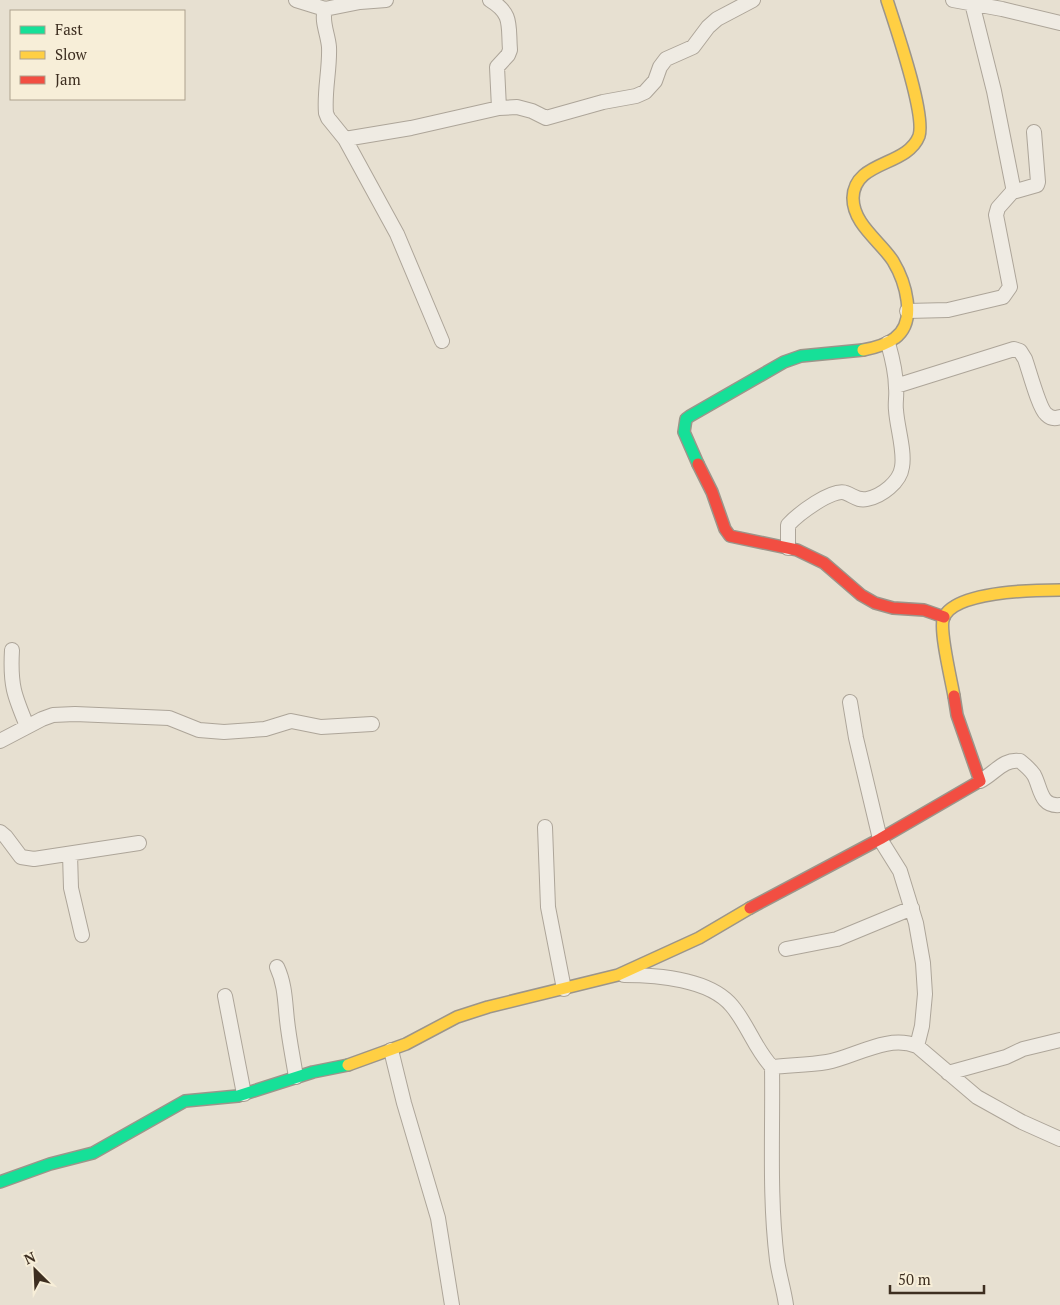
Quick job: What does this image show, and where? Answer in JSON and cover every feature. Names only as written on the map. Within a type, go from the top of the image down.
[{"type":"street","points":[[296,0],[324,9],[360,2],[386,0]]},
{"type":"street","points":[[490,0],[500,6],[507,14],[510,50],[497,67],[499,108]]},
{"type":"street","points":[[345,139],[411,128],[499,108],[517,107],[532,111],[546,118],[603,102],[636,96],[645,92],[655,81],[660,67],[666,59],[693,47],[708,27],[717,19],[753,0]]},
{"type":"street","points":[[887,0],[917,104],[920,124],[919,134],[906,151],[869,170],[858,181],[853,196],[860,222],[892,260],[899,272],[906,296],[907,312],[901,333],[884,345],[846,353],[796,357],[766,370],[722,398],[696,411],[686,419],[684,432],[712,492],[725,529],[730,536],[797,550],[824,563],[861,595],[875,603],[893,608],[924,610],[944,617]]},
{"type":"street","points":[[953,0],[1060,23]]},
{"type":"street","points":[[972,3],[994,91],[1014,190]]},
{"type":"street","points":[[324,9],[323,14],[329,49],[326,113],[345,139],[397,234],[442,341]]},
{"type":"street","points":[[907,312],[948,310],[1003,297],[1007,293],[1010,287],[996,215],[998,208],[1014,190],[1037,185],[1034,132]]},
{"type":"street","points":[[788,548],[788,525],[793,519],[823,498],[840,492],[846,492],[861,500],[882,493],[895,482],[902,468],[896,409],[896,386],[888,342]]},
{"type":"street","points":[[896,386],[1014,349],[1020,351],[1025,359],[1043,411],[1051,418],[1060,418]]},
{"type":"street","points":[[980,780],[957,716],[942,629],[944,617],[951,607],[962,601],[1029,590],[1060,590]]},
{"type":"street","points":[[12,650],[12,684],[14,695],[27,726]]},
{"type":"street","points":[[850,702],[856,738],[880,839],[900,871],[912,908],[923,963],[925,994],[922,1026],[917,1046]]},
{"type":"street","points":[[0,741],[27,726],[53,715],[75,714],[169,718],[199,730],[224,732],[265,729],[291,721],[321,727],[372,724]]},
{"type":"street","points":[[0,1182],[50,1164],[93,1152],[185,1101],[244,1094],[296,1077],[353,1064],[423,1036],[457,1017],[488,1007],[618,975],[699,938],[762,901],[880,839],[992,774],[1005,763],[1012,760],[1020,761],[1034,776],[1044,800],[1050,804],[1060,805]]},
{"type":"street","points":[[545,827],[548,907],[564,989]]},
{"type":"street","points":[[0,832],[21,857],[34,859],[139,843]]},
{"type":"street","points":[[70,854],[70,888],[82,935]]},
{"type":"street","points":[[786,948],[837,939],[912,908]]},
{"type":"street","points":[[277,967],[282,977],[296,1077]]},
{"type":"street","points":[[618,975],[672,978],[696,984],[717,994],[732,1006],[763,1057],[772,1067],[774,1133],[772,1191],[777,1261],[786,1305]]},
{"type":"street","points":[[225,996],[244,1094]]},
{"type":"street","points":[[948,1073],[1006,1057],[1024,1049],[1060,1040]]},
{"type":"street","points":[[772,1067],[828,1062],[877,1046],[909,1043],[917,1046],[977,1097],[1022,1122],[1060,1139]]},
{"type":"street","points":[[391,1050],[407,1113],[438,1218],[452,1305]]},
{"type":"traffic: fast","points":[[698,464],[684,432],[686,419],[690,416],[784,362],[801,356],[863,350]]},
{"type":"traffic: fast","points":[[0,1182],[50,1164],[93,1153],[185,1101],[238,1096],[313,1072],[348,1065]]},
{"type":"traffic: slow","points":[[863,350],[880,346],[895,338],[902,331],[908,311],[902,279],[893,261],[857,216],[853,198],[856,186],[862,177],[871,170],[904,153],[913,146],[919,136],[920,125],[914,90],[887,0]]},
{"type":"traffic: slow","points":[[954,696],[942,627],[943,620],[949,610],[961,603],[995,594],[1060,590]]},
{"type":"traffic: slow","points":[[348,1065],[406,1044],[457,1017],[488,1007],[618,975],[699,938],[750,908]]},
{"type":"traffic: jam","points":[[698,464],[712,492],[725,529],[730,536],[797,550],[824,563],[861,595],[875,603],[893,608],[924,610],[944,617]]},
{"type":"traffic: jam","points":[[750,908],[880,839],[980,781],[957,715],[954,696]]}]
